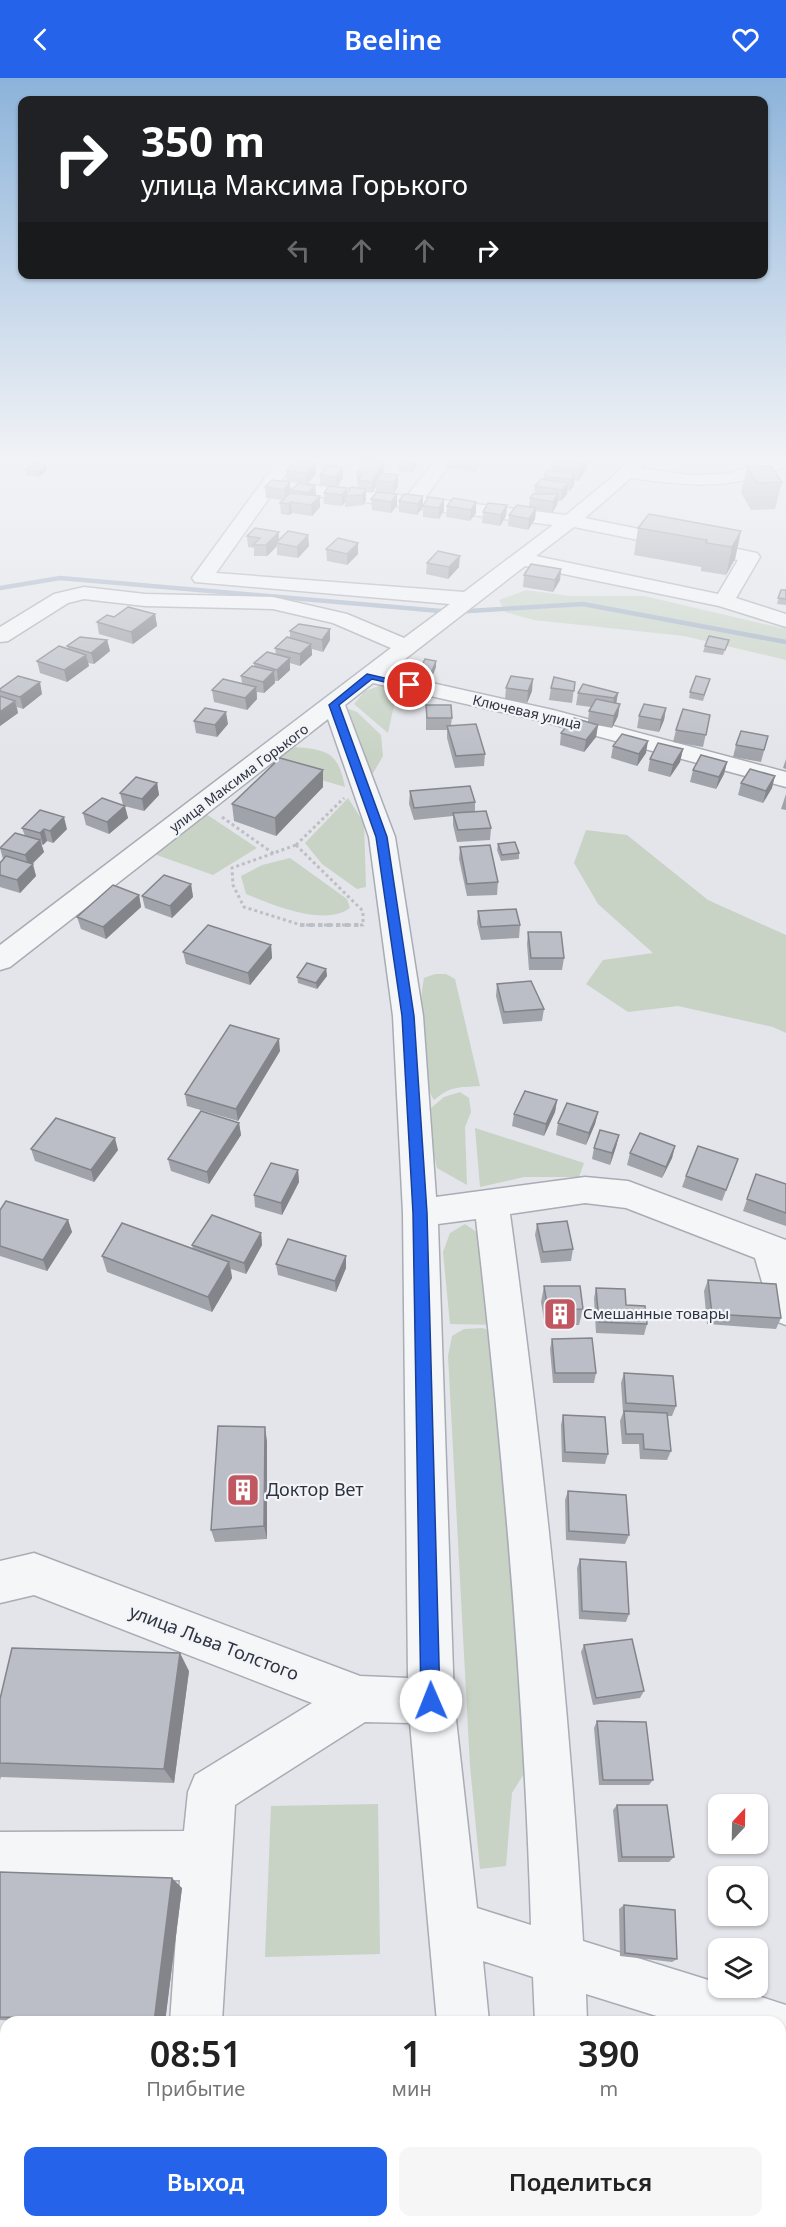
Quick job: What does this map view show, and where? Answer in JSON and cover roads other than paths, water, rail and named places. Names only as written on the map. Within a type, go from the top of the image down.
[{"type":"street","points":[[218,556],[202,578],[470,599]]},
{"type":"street","name":"улица Максима Горького","points":[[0,960],[524,556]]},
{"type":"street","points":[[724,601],[750,556]]},
{"type":"street","points":[[521,559],[724,601],[781,618]]},
{"type":"street","points":[[0,636],[61,598],[84,594],[145,600],[273,603],[340,618],[407,647]]},
{"type":"street","name":"Ключевая улица","points":[[370,676],[544,715],[786,780]]},
{"type":"street","points":[[334,705],[382,837],[408,1016],[420,1213],[431,1701],[462,2016]]},
{"type":"street","points":[[420,1213],[585,1190],[628,1195],[778,1252],[786,1309]]},
{"type":"street","points":[[490,1203],[517,1406],[552,1817],[561,2016]]},
{"type":"street","name":"улица Льва Толстого","points":[[0,1582],[34,1574],[360,1699],[431,1701]]},
{"type":"street","points":[[196,2016],[212,1792],[360,1699]]},
{"type":"street","points":[[0,1857],[206,1855]]},
{"type":"street","points":[[455,1927],[740,2016]]},
{"type":"waterway","points":[[0,588],[60,578],[452,612],[583,604],[786,642]]},
{"type":"place","name":"Смешанные товары","points":[[560,1314]]},
{"type":"place","name":"Доктор Вет","points":[[243,1490]]}]
